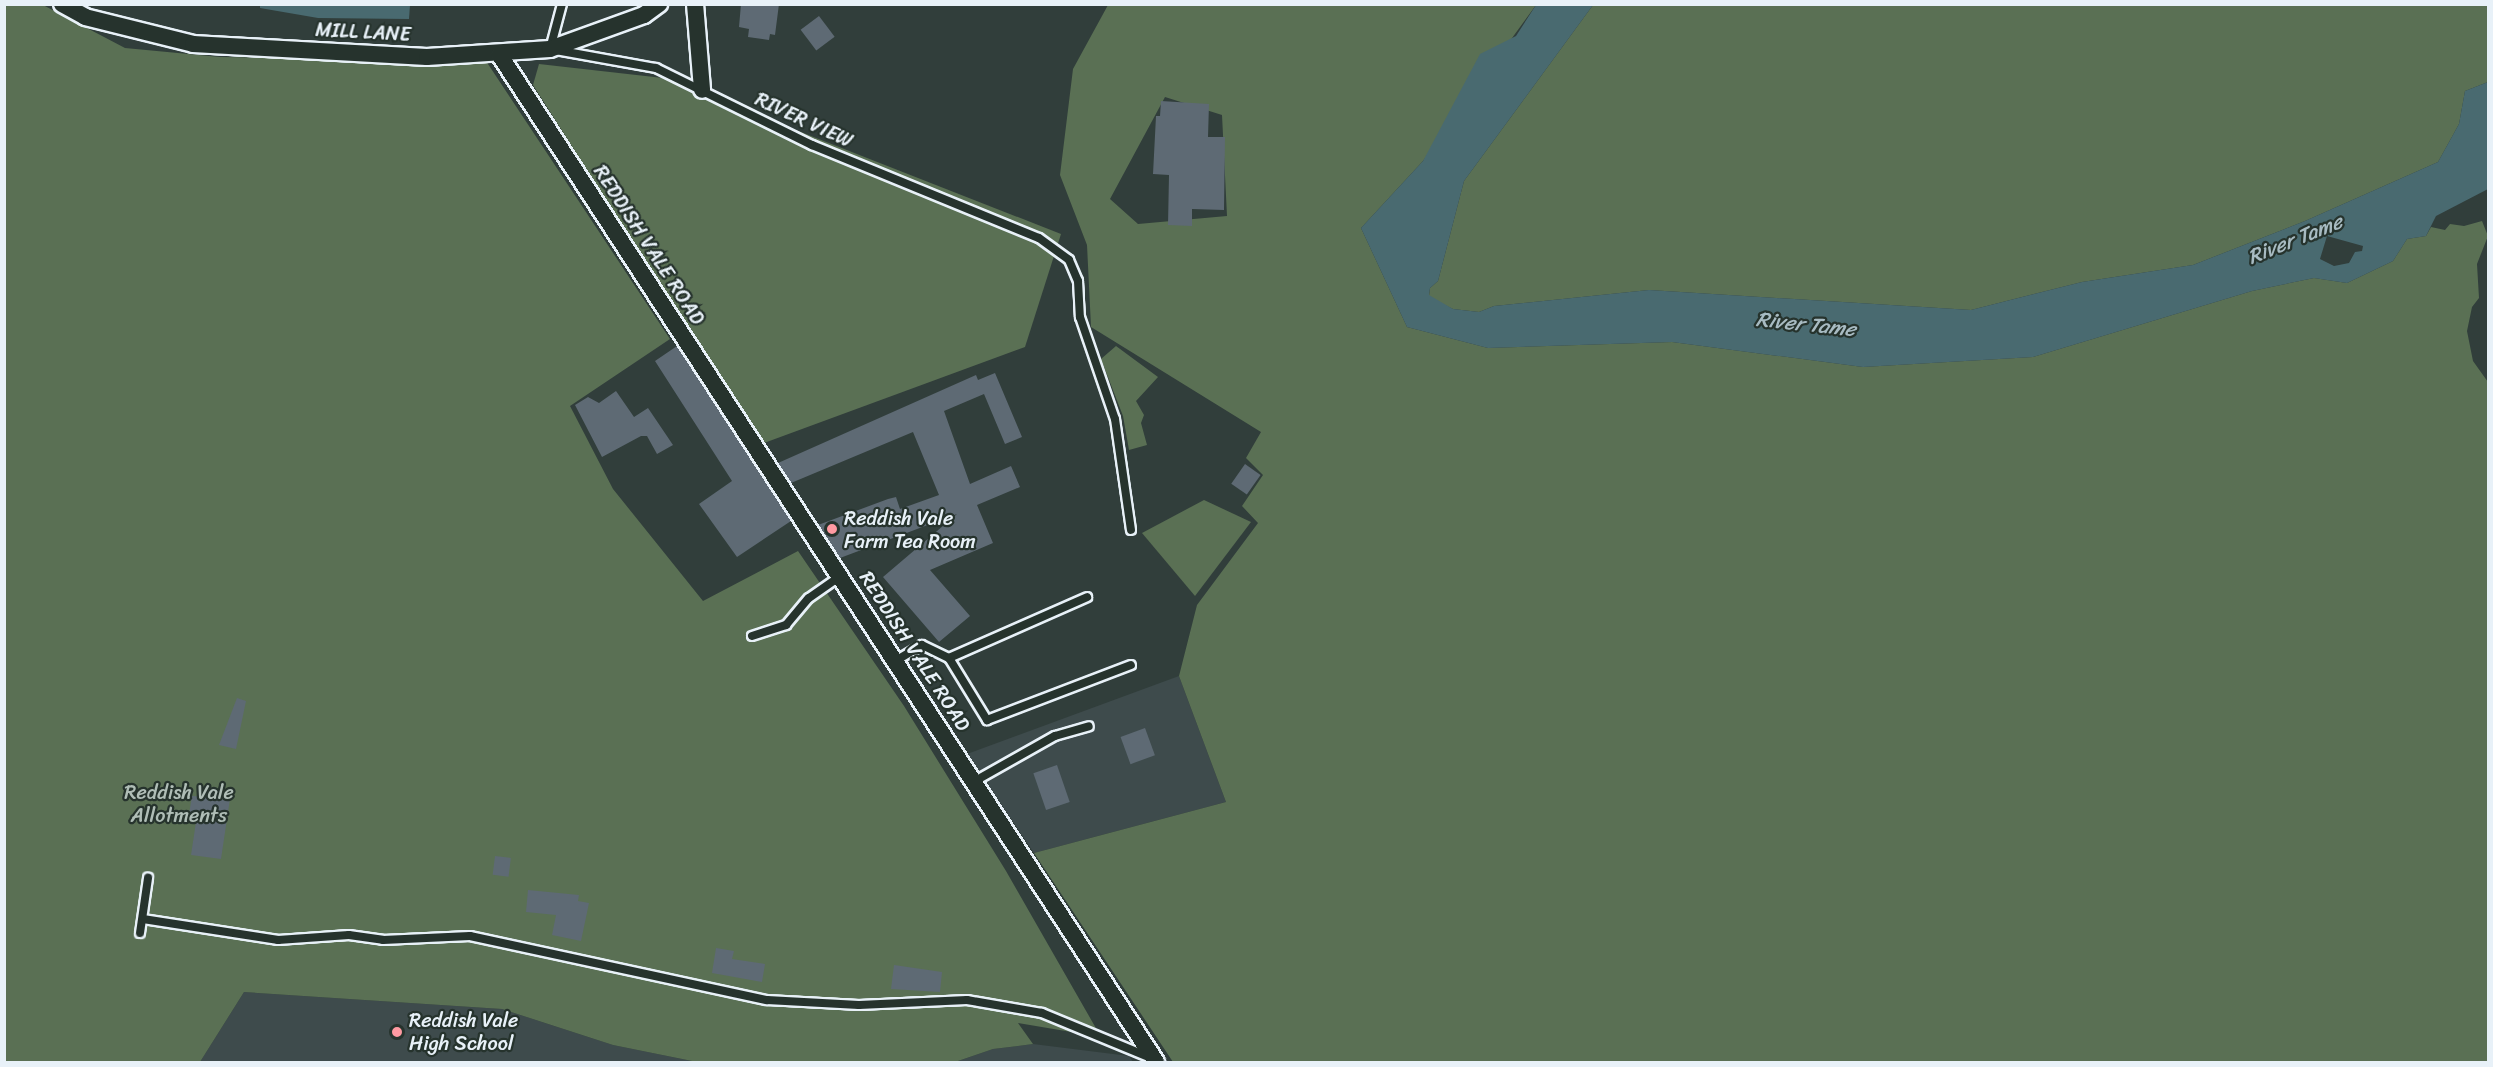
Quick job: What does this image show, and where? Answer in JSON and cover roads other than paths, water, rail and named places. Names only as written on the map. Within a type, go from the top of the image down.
[{"type":"street","name":"MILL LANE","points":[[62,4],[85,18],[194,44],[427,57],[550,49],[644,15],[659,4]]},
{"type":"street","points":[[695,4],[702,90]]},
{"type":"street","name":"REDDISH VALE ROAD","points":[[499,54],[897,660],[1156,1061]]},
{"type":"lane","points":[[550,49],[562,4]]},
{"type":"lane","name":"RIVER VIEW","points":[[550,49],[631,60],[702,90],[812,145],[1039,238],[1076,270],[1080,317],[1115,419],[1131,530]]},
{"type":"lane","points":[[752,636],[786,625],[809,598],[840,576]]},
{"type":"lane","points":[[949,658],[1087,597]]},
{"type":"lane","points":[[897,660],[922,645],[949,658],[987,720],[1131,664]]},
{"type":"lane","points":[[975,781],[1055,736],[1089,726]]},
{"type":"lane","points":[[140,933],[148,878]]},
{"type":"lane","points":[[143,919],[278,940],[349,935],[383,940],[470,936],[767,1000],[859,1005],[967,1000],[1042,1012],[1156,1061]]},
{"type":"water","points":[[260,5],[410,5],[409,19],[318,18],[260,8]]},
{"type":"water","name":"River Tame","points":[[1536,5],[1593,5],[1464,181],[1438,281],[1430,288],[1429,295],[1453,309],[1479,312],[1494,306],[1649,290],[1971,310],[2082,282],[2193,265],[2305,221],[2438,162],[2459,124],[2465,91],[2488,82],[2488,189],[2436,216],[2426,236],[2407,239],[2393,261],[2347,283],[2314,278],[2252,291],[2033,357],[1863,367],[1672,342],[1488,348],[1407,327],[1361,228],[1423,161],[1480,54],[1516,36]],"holes":[[[2327,236],[2363,246],[2362,251],[2355,252],[2349,263],[2334,266],[2320,259]]]},
{"type":"place","name":"Reddish Vale Farm Tea Room","points":[[832,529]]},
{"type":"place","name":"Reddish Vale High School","points":[[397,1032]]},
{"type":"park label","name":"Reddish Vale Allotments","points":[[179,804]]}]
